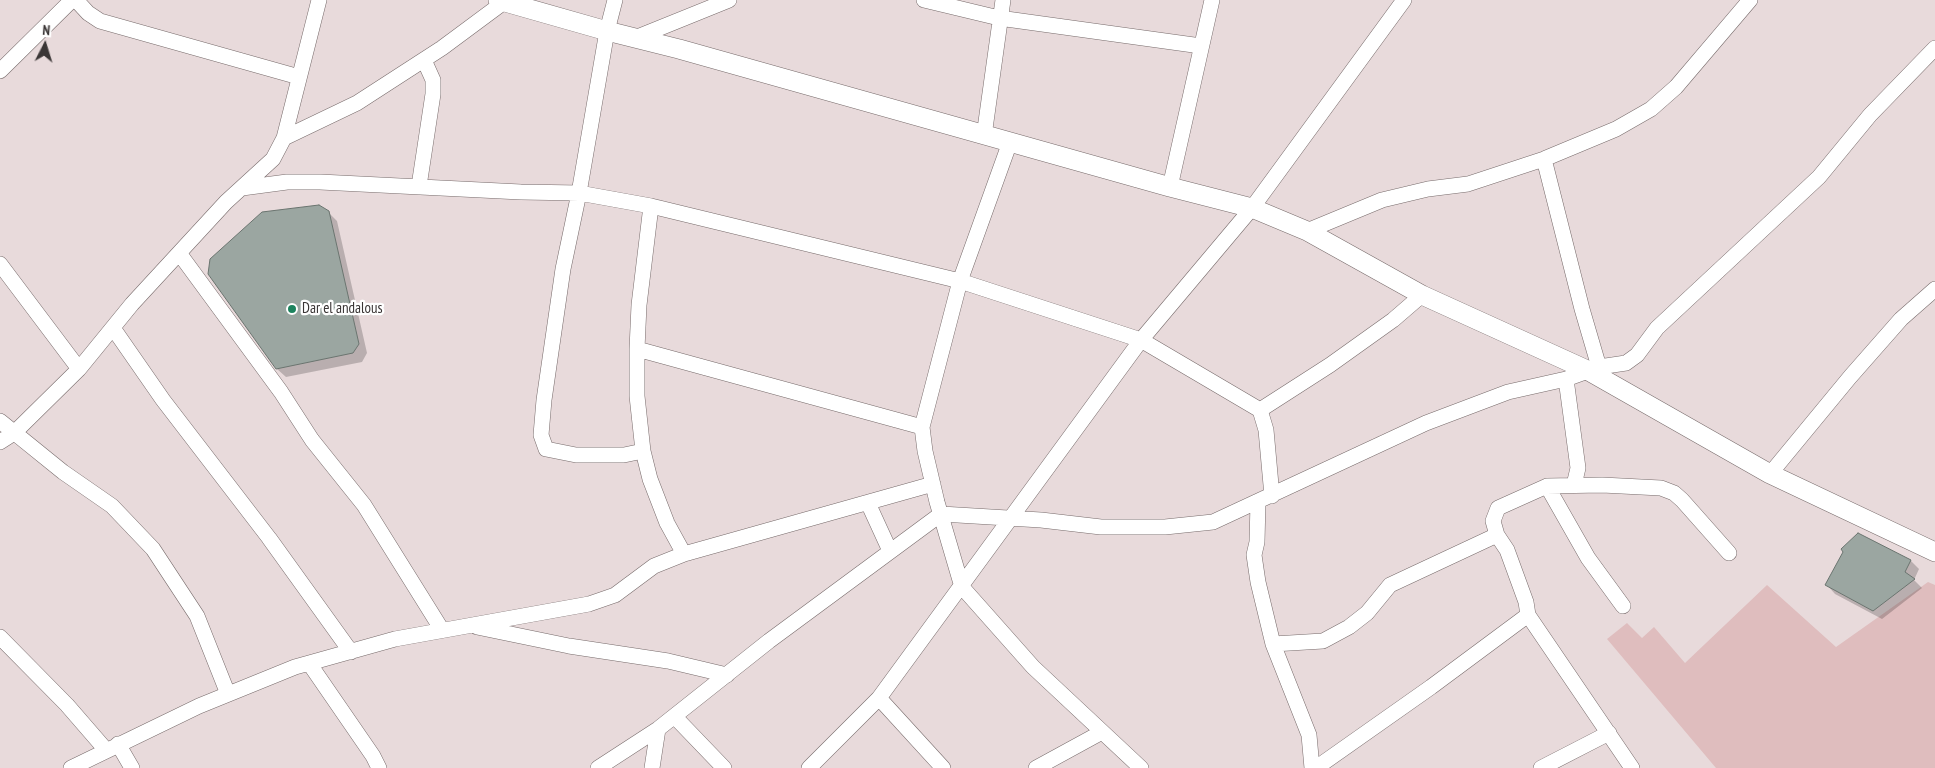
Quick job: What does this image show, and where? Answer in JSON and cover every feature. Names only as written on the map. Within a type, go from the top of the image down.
[{"type":"street","points":[[0,71],[72,0]]},
{"type":"street","points":[[76,0],[100,21],[299,77]]},
{"type":"street","points":[[0,442],[14,433],[79,369],[132,304],[179,253],[273,159],[284,138],[319,0]]},
{"type":"street","points":[[616,0],[606,31],[579,193],[563,269],[544,400],[541,435],[546,449],[576,455],[624,455],[643,451]]},
{"type":"street","points":[[635,38],[729,0]]},
{"type":"street","points":[[924,0],[999,18],[1201,46]]},
{"type":"street","points":[[984,136],[1003,0]]},
{"type":"street","points":[[1170,187],[1212,0]]},
{"type":"street","points":[[809,768],[879,698],[1141,340],[1252,208],[1404,0]]},
{"type":"street","points":[[1307,231],[1382,200],[1428,189],[1468,184],[1544,159],[1616,130],[1651,109],[1676,87],[1750,0]]},
{"type":"street","points":[[284,138],[357,103],[424,60],[501,1],[606,31],[679,48],[984,136],[1252,208],[1307,231],[1422,295],[1593,369],[1770,474],[1935,552]]},
{"type":"street","points":[[598,768],[675,717],[769,640],[941,514],[1040,520],[1101,527],[1165,527],[1213,522],[1426,423],[1508,392],[1566,379],[1593,369],[1626,363],[1637,354],[1657,328],[1819,177],[1870,115],[1935,48]]},
{"type":"street","points":[[419,186],[433,80],[424,60]]},
{"type":"street","points":[[1010,142],[960,281],[922,427],[925,451],[932,484],[962,587],[1033,667],[1141,768]]},
{"type":"street","points":[[1544,159],[1582,309],[1593,369]]},
{"type":"street","points":[[242,188],[287,182],[579,193],[651,206],[960,281],[1141,340],[1260,410],[1266,430],[1272,496]]},
{"type":"street","points":[[651,206],[639,305],[637,396],[643,451],[650,478],[667,523],[684,554]]},
{"type":"street","points":[[179,253],[281,392],[312,440],[364,505],[442,630]]},
{"type":"street","points":[[0,264],[79,369]]},
{"type":"street","points":[[1770,474],[1894,326],[1935,289]]},
{"type":"street","points":[[1260,410],[1330,365],[1393,320],[1422,295]]},
{"type":"street","points":[[113,328],[163,400],[268,538],[351,652]]},
{"type":"street","points":[[637,349],[922,427]]},
{"type":"street","points":[[1566,379],[1578,468],[1574,485]]},
{"type":"street","points":[[0,421],[63,472],[112,506],[153,548],[197,616],[228,694]]},
{"type":"street","points":[[71,768],[199,706],[295,667],[395,639],[589,604],[615,595],[654,566],[684,554],[932,484]]},
{"type":"street","points":[[1547,486],[1588,558],[1623,606]]},
{"type":"street","points":[[1632,768],[1528,614],[1526,602],[1507,550],[1497,535],[1493,521],[1498,508],[1547,486],[1638,486],[1661,488],[1674,493],[1730,553]]},
{"type":"street","points":[[1258,502],[1257,542],[1254,555],[1258,582],[1273,644],[1309,735],[1312,768]]},
{"type":"street","points":[[868,503],[890,551]]},
{"type":"street","points":[[1273,644],[1323,640],[1349,627],[1366,613],[1390,586],[1497,535]]},
{"type":"street","points":[[1316,768],[1432,687],[1528,614]]},
{"type":"street","points":[[469,625],[570,646],[668,661],[727,675]]},
{"type":"street","points":[[0,637],[81,721],[112,747],[132,768]]},
{"type":"street","points":[[310,663],[373,756],[379,768]]},
{"type":"street","points":[[879,698],[943,768]]},
{"type":"street","points":[[675,717],[724,768]]},
{"type":"street","points":[[652,768],[658,729]]},
{"type":"street","points":[[1036,768],[1102,732]]},
{"type":"street","points":[[1541,768],[1610,733]]},
{"type":"shaded area","points":[[1928,582],[1935,585],[1935,768],[1716,768],[1607,639],[1627,623],[1642,638],[1654,627],[1685,663],[1767,585],[1836,647]]},
{"type":"building","name":"Dar el andalous","points":[[319,205],[329,211],[359,344],[353,353],[276,369],[208,274],[210,259],[262,212]]},
{"type":"building","points":[[1858,533],[1911,560],[1905,572],[1915,579],[1873,611],[1825,585],[1843,552],[1841,549]]},
{"type":"place","name":"Dar el andalous","points":[[292,309]]}]
